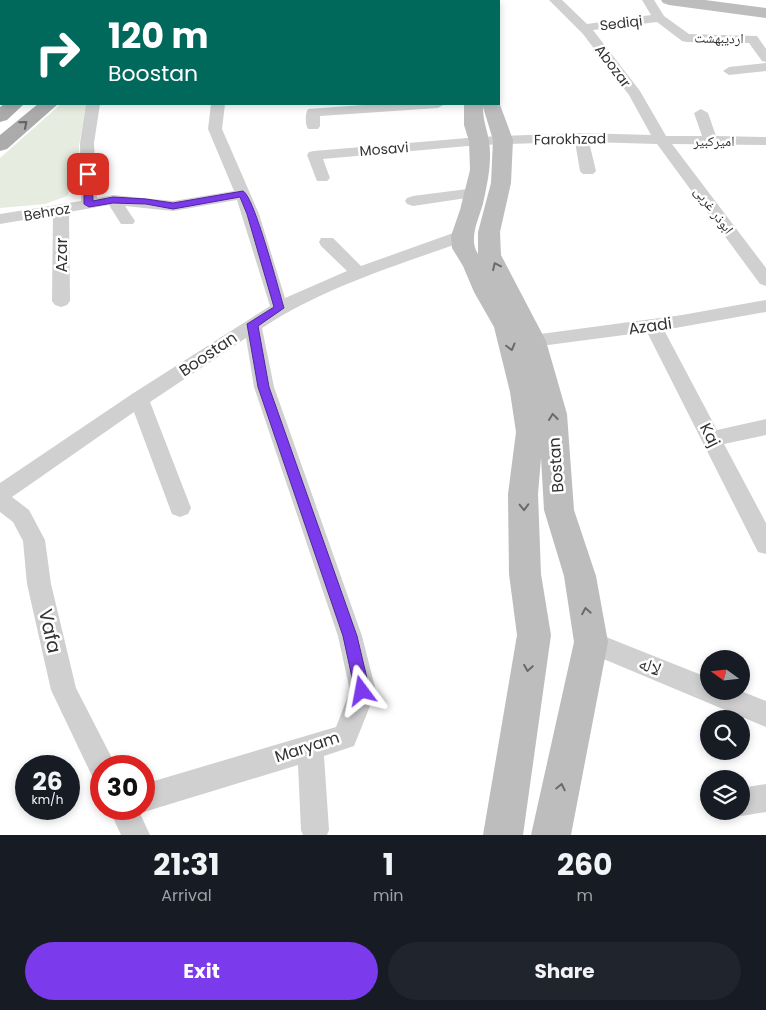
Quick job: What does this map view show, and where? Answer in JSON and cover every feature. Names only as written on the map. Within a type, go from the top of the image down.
[{"type":"main road","points":[[0,116],[14,105]]},
{"type":"main road","points":[[0,145],[48,105]]},
{"type":"street","name":"Abozar","points":[[555,0],[583,28],[635,94],[661,140]]},
{"type":"street","name":"اردیبهشت","points":[[648,0],[659,18],[686,38],[753,39],[766,58]]},
{"type":"street","points":[[669,0],[766,13]]},
{"type":"street","name":"Sediqi","points":[[583,28],[659,18]]},
{"type":"street","points":[[729,71],[766,67]]},
{"type":"street","points":[[89,204],[87,143],[93,105]]},
{"type":"street","points":[[218,105],[215,129],[251,214],[279,308]]},
{"type":"street","points":[[313,126],[313,112],[422,105]]},
{"type":"street","name":"Bostan","points":[[473,105],[474,125],[491,140]]},
{"type":"street","name":"Bostan","points":[[491,105],[491,140],[501,183],[488,232],[490,255],[533,341],[553,414],[559,510],[580,576],[591,642],[551,835]]},
{"type":"street","points":[[702,113],[711,141]]},
{"type":"street","points":[[581,137],[588,171]]},
{"type":"street","name":"Farokhzad","points":[[491,140],[581,137],[661,140]]},
{"type":"street","name":"Bostan","points":[[491,140],[480,170],[462,236],[463,248],[475,266],[486,292],[506,326],[524,392],[530,432],[523,494],[525,574],[534,635],[503,835]]},
{"type":"street","name":"Mosavi","points":[[322,178],[314,155],[491,140]]},
{"type":"street","name":"امیرکبیر","points":[[661,140],[766,141]]},
{"type":"street","name":"ابوذر غربی","points":[[661,140],[766,280]]},
{"type":"street","points":[[414,200],[475,193]]},
{"type":"street","name":"Behroz","points":[[0,219],[113,200],[173,206],[243,194]]},
{"type":"street","points":[[113,200],[126,221]]},
{"type":"street","name":"Azar","points":[[61,209],[61,301]]},
{"type":"street","name":"Boostan","points":[[0,494],[139,399],[279,308],[358,273],[462,236]]},
{"type":"street","points":[[327,242],[358,273]]},
{"type":"street","name":"Azadi","points":[[533,341],[653,326],[766,306]]},
{"type":"street","name":"Maryam","points":[[155,795],[345,737],[362,691],[350,636],[264,387],[252,324]]},
{"type":"street","name":"Kaj","points":[[653,326],[766,545]]},
{"type":"street","points":[[139,399],[180,508]]},
{"type":"street","points":[[711,438],[766,427]]},
{"type":"street","name":"Vafa","points":[[0,500],[21,516],[34,540],[39,584],[64,690],[96,755]]},
{"type":"street","name":"لاله","points":[[591,642],[700,687]]},
{"type":"street","name":"لاله","points":[[732,700],[766,714]]},
{"type":"street","points":[[310,747],[315,830]]},
{"type":"street","points":[[750,801],[766,798]]},
{"type":"street","points":[[128,820],[136,835]]},
{"type":"shaded area","points":[[60,105],[86,105],[79,146],[79,177],[67,196],[45,204],[0,208],[0,158]]},
{"type":"route","points":[[88,174],[89,204],[113,200],[173,206],[243,194],[251,214],[279,308],[252,324],[264,387],[350,636],[362,691]]}]
